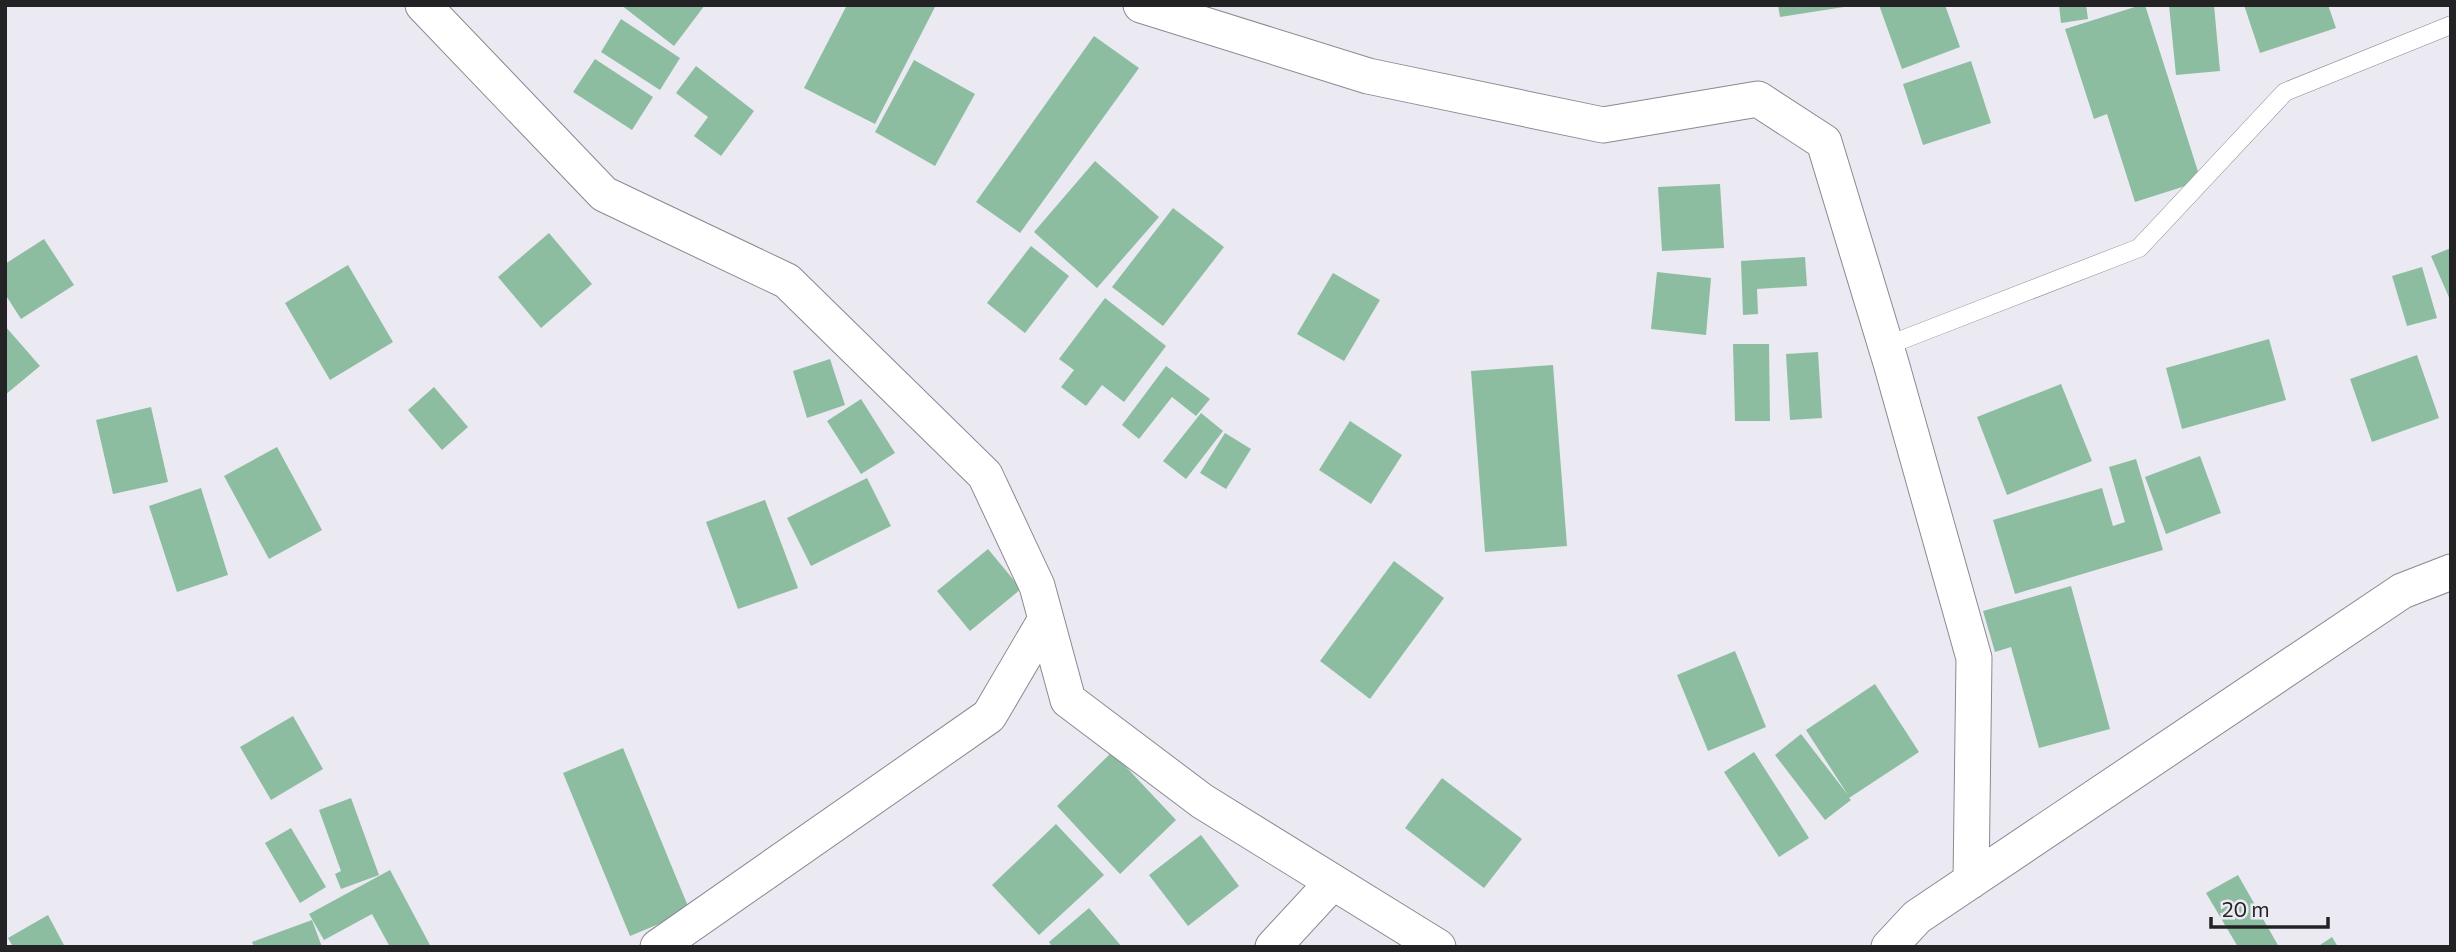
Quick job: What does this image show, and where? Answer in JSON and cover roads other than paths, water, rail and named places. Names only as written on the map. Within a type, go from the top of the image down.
[{"type":"street","points":[[424,5],[604,194],[787,281],[985,475],[1037,586],[1068,700],[1202,801],[1438,947]]},
{"type":"street","points":[[1142,5],[1368,76],[1603,125],[1758,99],[1824,142],[1886,346],[1974,658],[1971,881]]},
{"type":"street","points":[[1889,947],[1917,917],[2402,591],[2451,572]]},
{"type":"street","points":[[658,947],[989,716],[1046,619]]},
{"type":"street","points":[[1273,947],[1333,882]]},
{"type":"lane","points":[[1886,346],[2138,248],[2285,92],[2451,25]]}]
